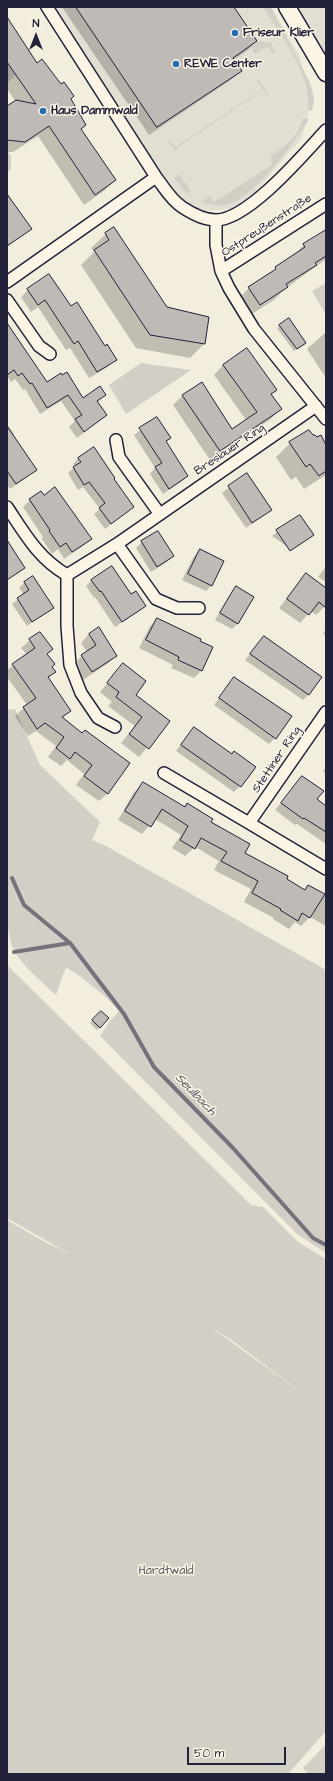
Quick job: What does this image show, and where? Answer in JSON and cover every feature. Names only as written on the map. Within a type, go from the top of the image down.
[{"type":"street","points":[[46,7],[170,197],[181,206],[204,218],[216,220],[231,217],[247,208],[287,171],[326,130]]},
{"type":"street","points":[[287,7],[326,73]]},
{"type":"street","points":[[7,281],[156,177]]},
{"type":"street","name":"Ostpreußenstraße","points":[[221,270],[326,204]]},
{"type":"street","name":"Ostpreußenstraße","points":[[216,220],[216,245],[221,270],[229,288],[254,329],[326,419]]},
{"type":"street","points":[[7,300],[39,346],[50,354]]},
{"type":"street","name":"Breslauer Ring","points":[[67,575],[117,544],[316,406]]},
{"type":"street","points":[[116,440],[119,457],[159,514]]},
{"type":"street","points":[[7,507],[35,548],[46,560],[67,575],[67,626],[70,665],[81,693],[98,718],[115,727]]},
{"type":"street","points":[[117,544],[156,598],[177,608],[199,608]]},
{"type":"street","name":"Stettiner Ring","points":[[249,823],[326,712]]},
{"type":"street","points":[[164,773],[326,869]]},
{"type":"shaded area","points":[[49,7],[271,7],[300,56],[309,109],[302,138],[256,191],[232,209],[202,211],[179,199]]},
{"type":"shaded area","points":[[300,7],[326,7],[326,66],[292,17]]},
{"type":"green space","points":[[263,7],[271,7],[309,81],[314,101],[312,111],[308,110],[305,82],[300,68],[287,43]]},
{"type":"green space","points":[[259,41],[271,43],[275,52],[273,54],[268,46],[255,54],[251,47]]},
{"type":"green space","points":[[7,62],[16,75],[7,85]]},
{"type":"green space","points":[[259,80],[270,97],[263,90],[175,149],[179,156],[168,141],[170,140],[175,147],[263,89],[257,81]]},
{"type":"green space","points":[[303,118],[309,119],[294,142],[272,169],[249,192],[237,201],[226,205],[201,202],[210,196],[214,202],[272,165],[271,156],[295,136]]},
{"type":"green space","points":[[7,150],[11,156],[11,169],[7,173]]},
{"type":"green space","points":[[179,174],[191,191],[187,194],[174,178]]},
{"type":"green space","points":[[326,283],[326,315],[312,291]]},
{"type":"green space","points":[[141,363],[191,370],[126,414],[109,385]]},
{"type":"green space","points":[[15,709],[40,765],[100,822],[92,840],[106,846],[326,970],[326,1253],[296,1233],[100,1036],[119,1011],[107,998],[66,967],[56,995],[30,971],[18,957],[10,940],[7,921],[7,710]]},
{"type":"green space","name":"Hardtwald","points":[[7,965],[251,1205],[263,1207],[298,1242],[326,1259],[326,1731],[288,1774],[7,1774],[7,1220],[43,1241],[68,1253],[7,1218]],"holes":[[[212,1328],[233,1341],[302,1393]]]},
{"type":"green space","points":[[326,1744],[326,1774],[309,1774],[303,1768]]},
{"type":"building","name":"REWE Center","points":[[76,7],[234,7],[257,41],[233,58],[242,71],[157,127]]},
{"type":"building","name":"Haus Dammwald","points":[[7,17],[37,63],[42,59],[61,84],[64,82],[74,96],[71,99],[86,125],[81,129],[116,180],[95,195],[49,126],[25,142],[7,140],[7,106],[16,100],[36,104],[7,62]]},
{"type":"building","points":[[7,194],[32,229],[7,246]]},
{"type":"building","points":[[114,227],[167,307],[209,317],[205,344],[150,335],[94,250],[109,240],[105,233]]},
{"type":"building","points":[[326,230],[326,256],[315,263],[317,265],[286,284],[288,287],[260,305],[248,287],[276,269],[275,267],[305,247],[303,244]]},
{"type":"building","points":[[49,274],[71,306],[77,302],[105,346],[107,344],[117,360],[97,372],[78,341],[74,344],[45,300],[38,305],[27,289]]},
{"type":"building","points":[[289,318],[306,343],[297,349],[279,325]]},
{"type":"building","points":[[7,323],[47,382],[61,373],[62,375],[67,372],[83,398],[100,386],[106,395],[97,401],[107,415],[84,432],[75,419],[82,415],[68,395],[47,408],[32,383],[30,384],[22,373],[18,376],[14,370],[7,375]]},
{"type":"building","points":[[247,348],[277,390],[271,394],[282,409],[220,451],[182,395],[202,382],[232,429],[257,412],[223,365]]},
{"type":"building","points":[[157,417],[171,438],[166,441],[188,476],[169,489],[155,467],[162,463],[139,428]]},
{"type":"building","points":[[7,426],[37,470],[16,484],[7,471]]},
{"type":"building","points":[[309,430],[317,437],[321,435],[326,445],[326,471],[319,476],[310,464],[306,467],[289,442]]},
{"type":"building","points":[[94,447],[134,507],[111,524],[99,508],[105,503],[89,482],[84,485],[73,467],[81,462],[78,458]]},
{"type":"building","points":[[247,473],[272,510],[252,523],[228,486]]},
{"type":"building","points":[[55,487],[92,539],[72,552],[66,543],[60,547],[29,499],[41,491],[44,495]]},
{"type":"building","points":[[300,515],[314,535],[290,551],[276,530]]},
{"type":"building","points":[[158,531],[174,556],[157,567],[141,541]]},
{"type":"building","points":[[7,540],[25,568],[7,580]]},
{"type":"building","points":[[200,549],[224,561],[212,586],[188,574]]},
{"type":"building","points":[[112,566],[131,594],[136,591],[146,606],[122,622],[101,591],[100,592],[91,580]]},
{"type":"building","points":[[306,573],[326,588],[326,608],[319,602],[309,615],[287,599]]},
{"type":"building","points":[[33,576],[54,608],[32,622],[17,598],[29,590],[24,582]]},
{"type":"building","points":[[236,586],[254,597],[238,624],[220,613]]},
{"type":"building","points":[[157,618],[201,639],[200,641],[213,647],[202,671],[178,660],[179,657],[146,640]]},
{"type":"building","points":[[99,627],[117,656],[92,672],[81,655],[96,645],[89,634]]},
{"type":"building","points":[[40,632],[53,649],[47,654],[55,664],[52,667],[56,672],[48,677],[71,711],[62,717],[82,733],[85,730],[130,763],[108,794],[84,776],[92,765],[75,752],[70,759],[56,748],[64,737],[45,723],[37,729],[23,707],[36,698],[12,664],[35,648],[29,639]]},
{"type":"building","points":[[264,636],[322,677],[309,695],[250,654]]},
{"type":"building","points":[[123,663],[146,681],[136,695],[170,721],[149,749],[129,734],[142,717],[116,697],[119,692],[107,683]]},
{"type":"building","points":[[234,677],[292,716],[276,739],[219,698]]},
{"type":"building","points":[[194,727],[232,754],[234,751],[256,767],[241,787],[181,745]]},
{"type":"building","points":[[302,776],[324,791],[317,799],[326,806],[326,832],[304,818],[303,819],[281,803]]},
{"type":"building","points":[[143,782],[185,807],[187,803],[213,819],[211,822],[250,844],[245,853],[288,876],[287,879],[305,890],[308,885],[325,894],[310,918],[302,913],[298,921],[280,910],[281,909],[252,893],[258,881],[221,861],[227,852],[201,838],[195,849],[180,840],[188,826],[162,809],[151,827],[125,811]]},
{"type":"building","points":[[101,1011],[109,1018],[100,1028],[92,1020]]},
{"type":"waterway","name":"Seulbach","points":[[12,878],[24,905],[70,943],[124,1014],[154,1067],[233,1148],[313,1238],[326,1245]]},
{"type":"waterway","name":"Seulbach","points":[[14,952],[70,943]]},
{"type":"place","name":"Friseur Klier","points":[[235,33]]},
{"type":"place","name":"REWE Center","points":[[176,64]]},
{"type":"place","name":"Haus Dammwald","points":[[43,111]]}]
